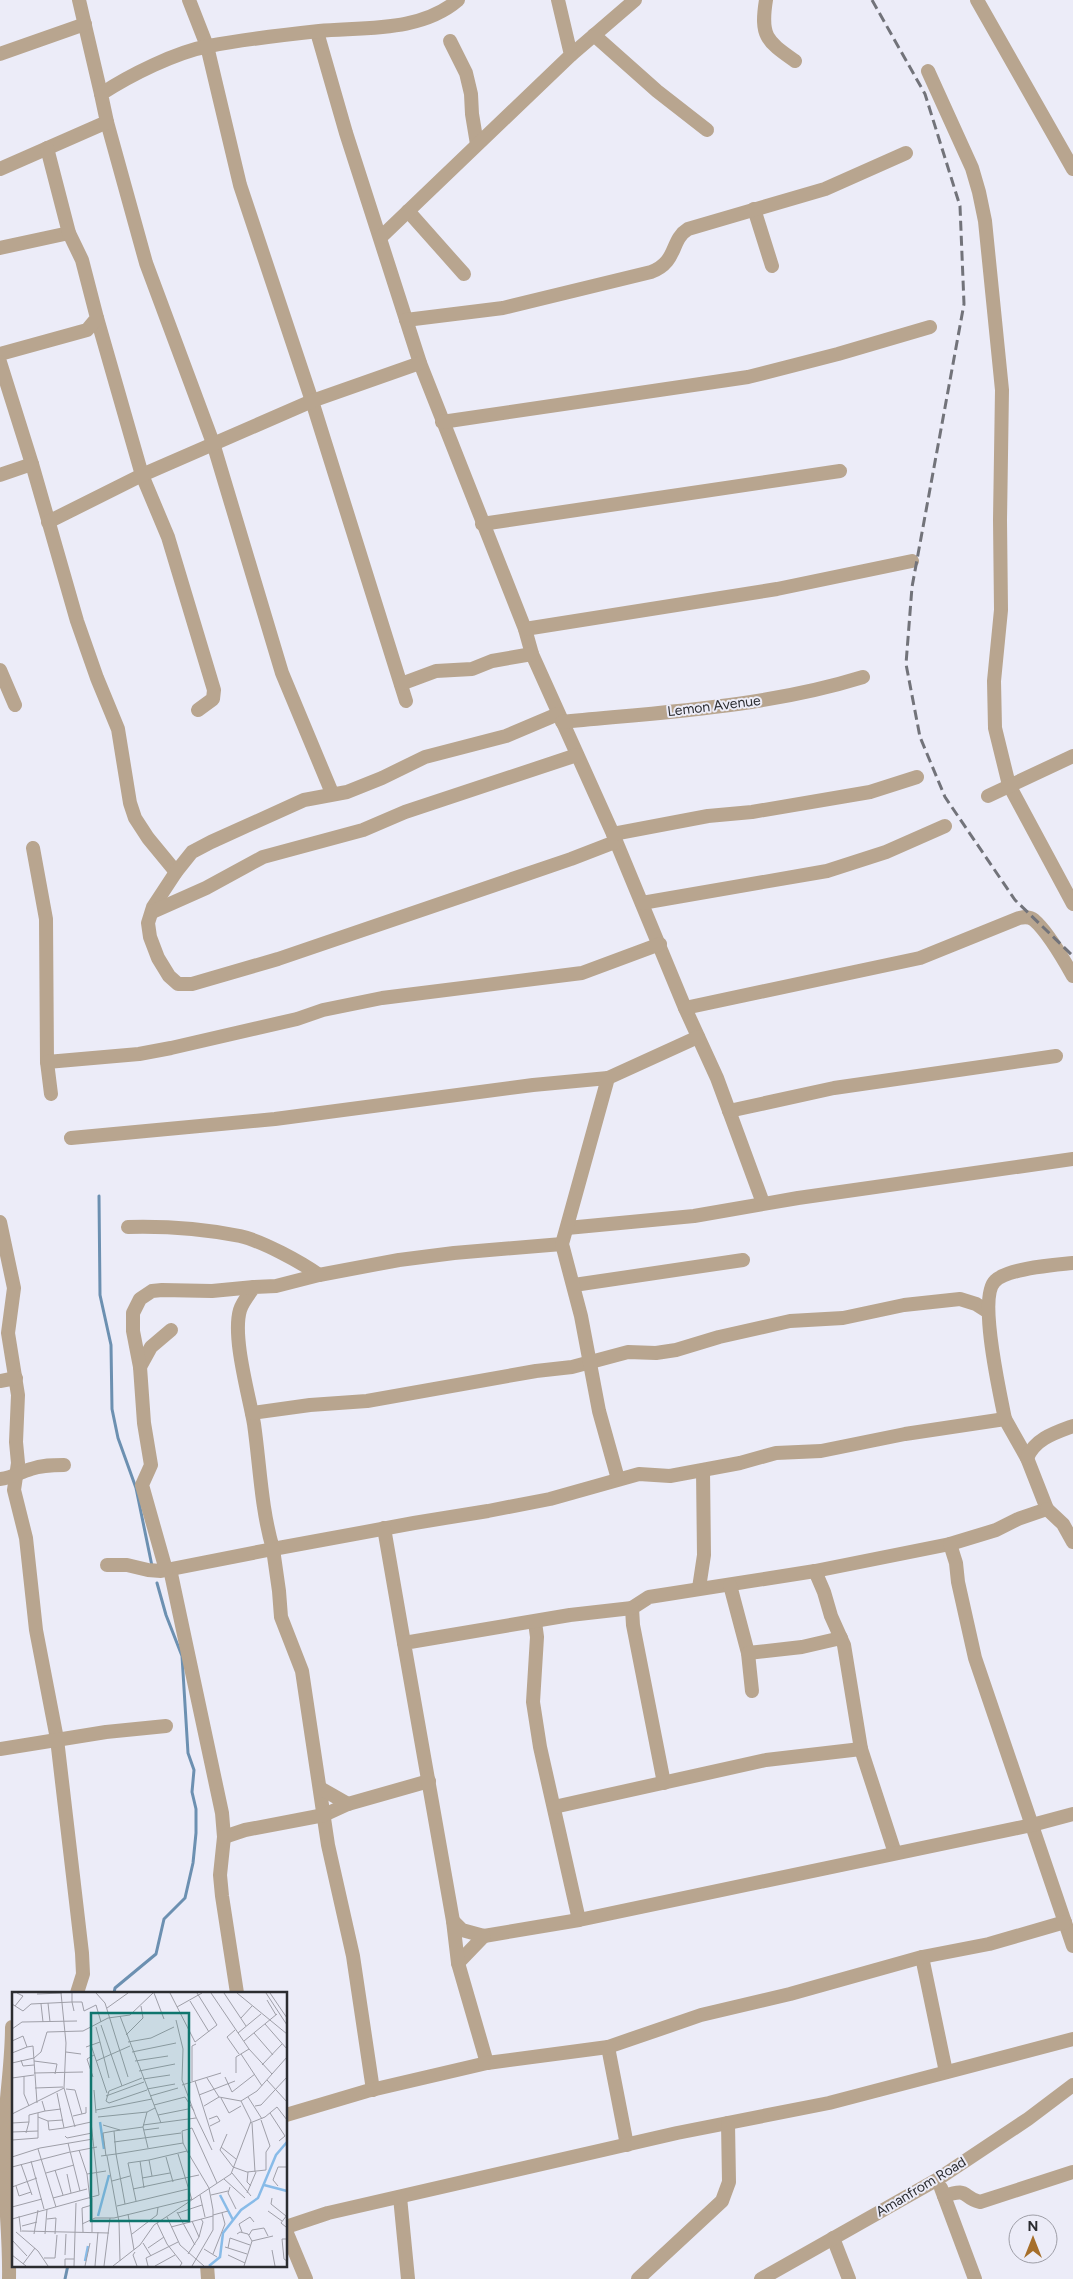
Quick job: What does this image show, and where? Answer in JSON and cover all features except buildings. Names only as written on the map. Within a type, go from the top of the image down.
[{"type":"street","points":[[79,0],[108,122],[146,263],[213,443],[282,673],[332,793]]},
{"type":"street","points":[[189,0],[207,46],[240,186],[312,401],[406,701]]},
{"type":"street","points":[[102,94],[120,81],[144,70],[207,46],[317,32],[399,25],[426,19],[458,0]]},
{"type":"street","points":[[558,0],[571,55]]},
{"type":"street","points":[[381,237],[571,55],[635,0]]},
{"type":"street","points":[[766,0],[764,15],[767,37],[771,44],[795,61]]},
{"type":"street","points":[[976,0],[1073,169]]},
{"type":"street","points":[[0,54],[86,24]]},
{"type":"street","points":[[317,32],[346,133],[420,363],[442,422],[525,630],[532,654],[660,944],[729,1111],[763,1203]]},
{"type":"street","points":[[594,35],[657,91],[707,130]]},
{"type":"street","points":[[450,41],[466,73],[471,94],[477,144]]},
{"type":"street","points":[[928,71],[972,168],[984,221],[1002,390],[1001,610],[994,681],[995,728],[1009,785],[1073,904]]},
{"type":"street","points":[[0,169],[108,122]]},
{"type":"street","points":[[47,148],[69,233],[82,260],[142,475],[168,537],[214,690],[213,699],[198,710]]},
{"type":"street","points":[[406,320],[502,308],[651,272],[660,268],[669,260],[685,231],[825,189],[906,153]]},
{"type":"street","points":[[754,210],[772,266]]},
{"type":"street","points":[[408,211],[464,274]]},
{"type":"street","points":[[0,248],[69,233]]},
{"type":"street","points":[[0,354],[87,330],[98,318]]},
{"type":"street","points":[[442,422],[748,377],[838,354],[930,327]]},
{"type":"street","points":[[0,362],[32,464],[77,622],[118,729],[130,803],[135,818],[176,872]]},
{"type":"street","points":[[48,522],[142,475],[213,443],[312,401],[420,363]]},
{"type":"street","points":[[0,475],[32,464]]},
{"type":"street","points":[[482,524],[840,471]]},
{"type":"street","points":[[525,630],[778,589],[859,574],[912,561]]},
{"type":"street","points":[[401,684],[436,671],[472,669],[492,661],[532,654]]},
{"type":"street","points":[[0,670],[15,705]]},
{"type":"street","name":"Lemon Avenue","points":[[152,912],[176,872],[192,852],[304,800],[332,793],[346,792],[426,757],[506,736],[560,718],[730,706],[820,690],[863,677]]},
{"type":"street","points":[[577,755],[405,812],[363,830],[263,857],[206,888],[152,912],[148,923],[150,937],[158,958],[169,976],[178,984],[192,984],[278,959],[572,860],[614,838],[708,816],[752,812],[870,792],[918,777]]},
{"type":"street","points":[[988,796],[1073,756]]},
{"type":"street","points":[[642,903],[826,871],[886,852],[946,826]]},
{"type":"street","points":[[33,848],[46,919],[47,1062],[51,1094]]},
{"type":"street","points":[[685,1008],[920,958],[1018,918],[1026,917],[1033,920],[1060,953],[1073,976]]},
{"type":"street","points":[[47,1062],[140,1054],[297,1019],[323,1010],[382,998],[582,973],[660,944]]},
{"type":"street","points":[[71,1138],[275,1119],[533,1085],[608,1078],[698,1036]]},
{"type":"street","points":[[729,1111],[834,1088],[1056,1056]]},
{"type":"street","points":[[608,1078],[584,1158],[562,1244],[574,1285],[591,1362],[599,1411],[618,1479]]},
{"type":"street","points":[[567,1228],[654,1221],[763,1203],[1073,1159]]},
{"type":"street","points":[[0,1222],[14,1288],[5,1313],[18,1396],[16,1442],[18,1463],[14,1490],[26,1538],[36,1630],[57,1739],[82,1953],[83,1974],[78,1992]]},
{"type":"street","points":[[128,1227],[155,1227],[240,1236],[261,1243],[319,1275]]},
{"type":"street","points":[[237,1992],[220,1875],[224,1837],[222,1813],[168,1570],[142,1485],[151,1465],[144,1423],[140,1367],[133,1331],[133,1313],[140,1299],[152,1291],[212,1291],[276,1286],[319,1275],[434,1255],[562,1244]]},
{"type":"street","points":[[574,1285],[743,1260]]},
{"type":"street","points":[[252,1413],[310,1405],[367,1401],[591,1362],[628,1352],[656,1353],[676,1350],[719,1337],[790,1321],[843,1318],[904,1305],[960,1298],[990,1287],[997,1279],[1010,1274],[1073,1263]]},
{"type":"street","points":[[254,1287],[240,1310],[239,1330],[240,1347],[252,1413],[259,1481],[280,1591],[281,1617],[302,1671],[328,1845],[353,1956],[373,2090]]},
{"type":"street","points":[[990,1287],[987,1311],[1005,1419],[1026,1451],[1047,1509],[1063,1524],[1073,1542]]},
{"type":"street","points":[[960,1298],[976,1304],[987,1311]]},
{"type":"street","points":[[140,1367],[151,1348],[171,1330]]},
{"type":"street","points":[[0,1380],[16,1378]]},
{"type":"street","points":[[107,1565],[127,1564],[148,1570],[168,1570],[541,1500],[639,1474],[670,1476],[703,1471],[776,1453],[821,1451],[905,1434],[1005,1419]]},
{"type":"street","points":[[1026,1451],[1044,1438],[1073,1426]]},
{"type":"street","points":[[0,1479],[17,1476],[28,1469],[44,1465],[64,1465]]},
{"type":"street","points":[[699,1588],[704,1554],[703,1471]]},
{"type":"street","points":[[404,1643],[632,1608],[649,1597],[815,1571],[950,1544],[996,1530],[1018,1519],[1047,1509]]},
{"type":"street","points":[[384,1528],[453,1921],[458,1963],[487,2063]]},
{"type":"street","points":[[950,1544],[956,1563],[958,1582],[975,1658],[1073,1946]]},
{"type":"street","points":[[815,1571],[844,1645],[861,1749],[895,1853]]},
{"type":"street","points":[[730,1585],[748,1653],[752,1691]]},
{"type":"street","points":[[632,1608],[633,1625],[664,1783]]},
{"type":"street","points":[[535,1622],[537,1637],[533,1702],[540,1747],[579,1920]]},
{"type":"street","points":[[748,1653],[809,1646],[840,1638]]},
{"type":"street","points":[[0,1749],[57,1739],[166,1726]]},
{"type":"street","points":[[554,1807],[766,1760],[861,1749]]},
{"type":"street","points":[[224,1837],[245,1830],[324,1815],[348,1804],[429,1781]]},
{"type":"street","points":[[320,1788],[348,1804]]},
{"type":"street","points":[[453,1921],[462,1930],[484,1936],[579,1920],[1032,1825],[1073,1814]]},
{"type":"street","points":[[288,2114],[373,2090],[487,2063],[608,2046],[701,2015],[790,1994],[922,1957],[988,1944],[1065,1922]]},
{"type":"street","points":[[458,1963],[484,1936]]},
{"type":"street","points":[[922,1957],[946,2072]]},
{"type":"street","points":[[8,2028],[11,2073],[3,2103],[8,2270]]},
{"type":"street","points":[[288,2228],[328,2213],[627,2145],[829,2103],[1073,2039]]},
{"type":"street","points":[[608,2046],[627,2145]]},
{"type":"street","name":"Amanfrom Road","points":[[762,2279],[938,2179],[1028,2119],[1073,2085]]},
{"type":"street","points":[[638,2279],[722,2201],[729,2182],[728,2123]]},
{"type":"street","points":[[944,2196],[958,2191],[967,2193],[972,2200],[980,2202],[1073,2172]]},
{"type":"street","points":[[938,2179],[975,2279]]},
{"type":"street","points":[[400,2197],[408,2279]]},
{"type":"street","points":[[288,2234],[306,2279]]},
{"type":"street","points":[[833,2238],[849,2279]]},
{"type":"street","points":[[207,2266],[208,2279]]},
{"type":"waterway","points":[[99,1196],[100,1295],[111,1345],[112,1409],[118,1438],[136,1488],[152,1566]]},
{"type":"waterway","points":[[114,1992],[115,1988],[156,1954],[164,1919],[185,1898],[193,1863],[196,1833],[196,1809],[192,1792],[194,1770],[188,1753],[182,1656],[166,1615],[157,1583]]},
{"type":"waterway","points":[[65,2279],[68,2266]]},
{"type":"railway","points":[[872,0],[925,94],[960,206],[964,304],[912,587],[906,664],[920,737],[945,797],[1015,900],[1073,956]]}]
